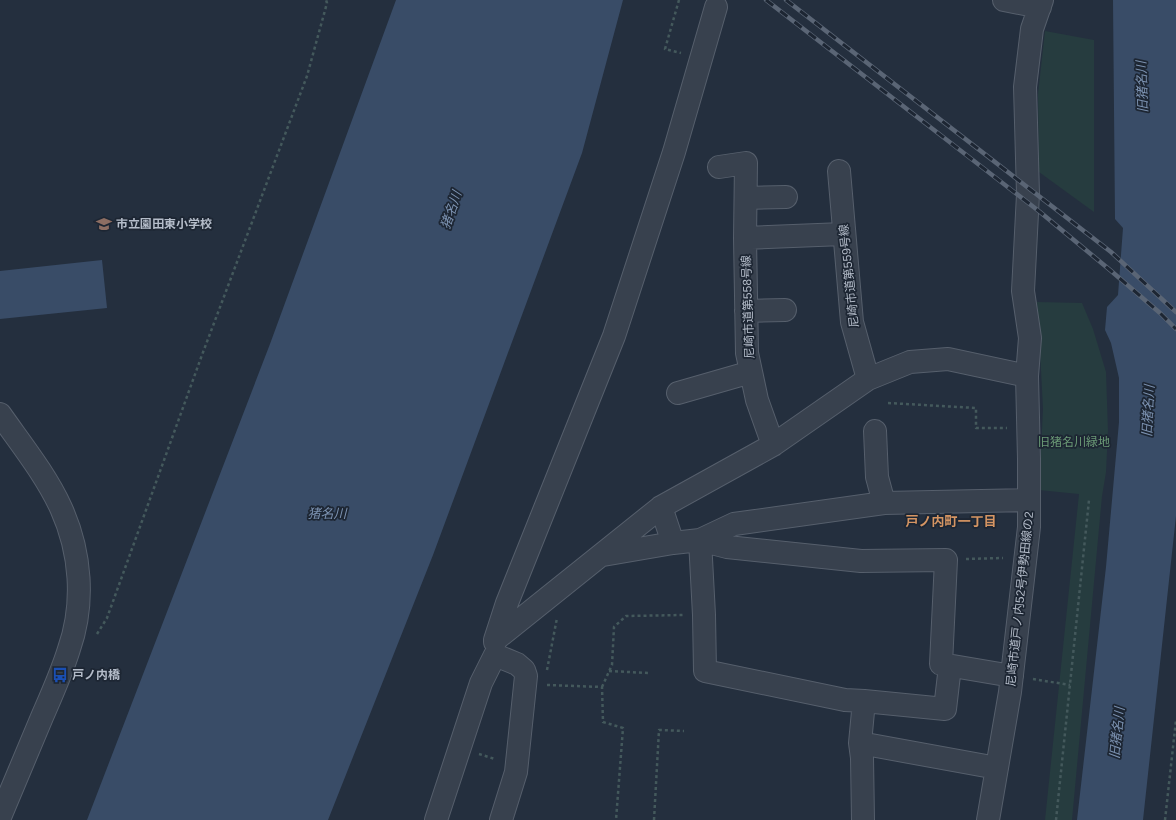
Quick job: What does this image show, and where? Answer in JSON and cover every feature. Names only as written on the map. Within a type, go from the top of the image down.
[{"type":"street","points":[[1004,0],[1041,3]]},
{"type":"street","name":"尼崎市道戸ノ内52号伊勢田線の2","points":[[988,820],[1012,676],[1029,527],[1027,376],[1030,338],[1023,291],[1028,194],[1025,88],[1032,29],[1041,3]]},
{"type":"street","points":[[436,820],[481,683],[495,647],[507,603],[614,336],[674,152],[716,7]]},
{"type":"street","name":"尼崎市道第558号線","points":[[718,167],[746,163],[745,238],[747,353],[757,400],[773,445]]},
{"type":"street","name":"尼崎市道第559号線","points":[[839,171],[843,234],[852,322],[868,379]]},
{"type":"street","points":[[746,198],[786,197]]},
{"type":"street","name":"尼崎市道第558号線","points":[[745,238],[843,234]]},
{"type":"street","points":[[746,311],[785,310]]},
{"type":"street","points":[[495,647],[563,586],[661,508],[773,445],[868,379],[910,362],[948,359],[1027,376]]},
{"type":"street","points":[[678,393],[751,372]]},
{"type":"street","points":[[0,414],[43,475],[61,507],[73,540],[79,581],[76,622],[70,648],[0,817]]},
{"type":"street","points":[[875,431],[877,477],[884,503]]},
{"type":"street","points":[[700,540],[734,524],[884,503],[1029,500]]},
{"type":"street","points":[[661,508],[673,542]]},
{"type":"street","points":[[700,540],[705,671],[845,700],[945,709],[950,666]]},
{"type":"street","points":[[600,556],[673,542],[700,540],[727,547],[861,561],[946,560],[941,664],[1012,676]]},
{"type":"street","points":[[495,647],[524,670],[526,676],[516,772],[501,820]]},
{"type":"street","points":[[863,820],[862,758],[860,743],[864,701]]},
{"type":"street","points":[[860,743],[997,768]]},
{"type":"path","points":[[665,49],[679,0]]},
{"type":"path","points":[[96,636],[107,618],[202,355],[307,76],[327,1]]},
{"type":"path","points":[[888,403],[976,408],[976,428],[1028,429]]},
{"type":"path","points":[[1056,820],[1090,500]]},
{"type":"path","points":[[946,560],[1026,557]]},
{"type":"path","points":[[546,677],[563,586]]},
{"type":"path","points":[[616,820],[623,728],[603,722],[602,687],[612,665],[614,627],[626,616],[704,615]]},
{"type":"path","points":[[609,671],[648,673]]},
{"type":"path","points":[[1012,676],[1070,685]]},
{"type":"path","points":[[545,684],[602,687]]},
{"type":"path","points":[[1165,820],[1176,720]]},
{"type":"path","points":[[654,820],[659,730],[684,731]]},
{"type":"path","points":[[472,752],[500,760]]},
{"type":"green space","points":[[1045,31],[1094,40],[1094,212],[1039,172],[1038,94]]},
{"type":"green space","name":"旧猪名川緑地","points":[[1037,302],[1082,303],[1093,329],[1106,372],[1108,431],[1106,472],[1102,496],[1072,820],[1045,820],[1079,494],[1039,490],[1043,409]]},
{"type":"water","name":"猪名川","points":[[396,0],[623,0],[582,153],[433,555],[328,820],[87,820],[270,344]]},
{"type":"water","name":"旧猪名川","points":[[1113,0],[1176,0],[1176,516],[1143,820],[1077,820],[1106,567],[1119,422],[1119,378],[1111,343],[1105,330],[1107,307],[1118,295],[1123,228],[1115,219]]},
{"type":"water","points":[[102,260],[107,308],[0,319],[0,271]]},
{"type":"railway","points":[[766,0],[1040,212],[1160,313],[1176,329]]},
{"type":"railway","points":[[786,0],[1111,252],[1176,312]]},
{"type":"place","name":"市立園田東小学校","points":[[104,224]]},
{"type":"place","name":"戸ノ内橋","points":[[60,675]]},
{"type":"district","name":"戸ノ内町一丁目","points":[[951,521]]}]
